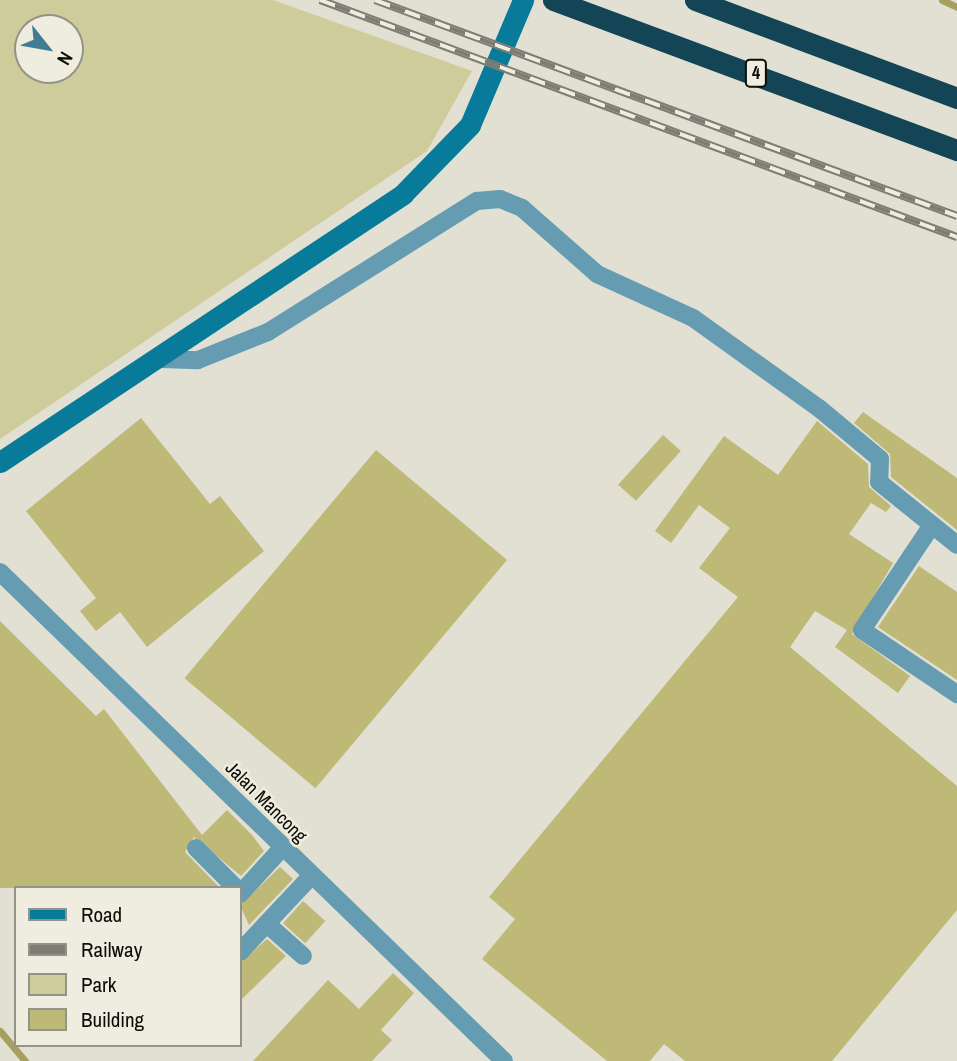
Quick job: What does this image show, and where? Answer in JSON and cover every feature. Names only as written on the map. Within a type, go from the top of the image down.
[{"type":"highway","name":"4","points":[[553,0],[957,150]]},
{"type":"highway","points":[[695,0],[957,98]]},
{"type":"street","points":[[0,463],[161,359],[403,194],[464,133],[495,70],[523,0]]},
{"type":"street","points":[[161,359],[198,360],[268,332],[477,201],[500,199],[522,208],[597,274],[693,318],[820,409],[880,459],[879,482],[957,545]]},
{"type":"street","points":[[932,525],[862,630],[957,694]]},
{"type":"street","name":"Jalan Mancong","points":[[0,572],[504,1061]]},
{"type":"street","points":[[196,848],[234,886]]},
{"type":"street","points":[[242,891],[282,848]]},
{"type":"street","points":[[243,943],[267,924],[311,876]]},
{"type":"street","points":[[267,924],[303,956]]},
{"type":"green space","points":[[0,0],[273,0],[472,71],[427,151],[0,439]]},
{"type":"building","points":[[863,412],[957,478],[957,530],[891,477],[890,454],[854,423]]},
{"type":"building","points":[[141,418],[210,504],[220,496],[264,551],[147,647],[120,612],[96,631],[80,611],[96,598],[26,511]]},
{"type":"building","points":[[817,421],[868,464],[869,487],[891,506],[886,512],[871,503],[849,534],[893,563],[852,634],[910,676],[898,693],[835,647],[847,630],[815,611],[790,647],[957,786],[957,910],[832,1061],[685,1061],[664,1044],[650,1061],[607,1061],[482,959],[515,919],[489,897],[738,597],[699,568],[730,528],[699,505],[671,543],[655,531],[724,436],[778,475]]},
{"type":"building","points":[[663,435],[681,451],[636,501],[618,485]]},
{"type":"building","points":[[376,450],[507,560],[315,788],[184,678]]},
{"type":"building","points":[[919,566],[957,592],[957,680],[878,627]]},
{"type":"building","points":[[0,621],[96,716],[104,709],[202,835],[227,810],[264,851],[241,876],[194,837],[185,852],[218,886],[0,888]]},
{"type":"building","points":[[280,867],[293,879],[249,925],[242,903]]},
{"type":"building","points":[[303,901],[325,921],[305,943],[283,923]]},
{"type":"building","points":[[267,939],[286,956],[242,999],[242,961]]},
{"type":"building","points":[[393,973],[414,993],[381,1030],[392,1040],[372,1061],[253,1061],[328,980],[359,1009]]},
{"type":"waterway","points":[[942,0],[957,7]]},
{"type":"waterway","points":[[0,1031],[25,1061]]},
{"type":"railway","points":[[320,0],[957,237]]},
{"type":"railway","points":[[375,0],[957,216]]}]
